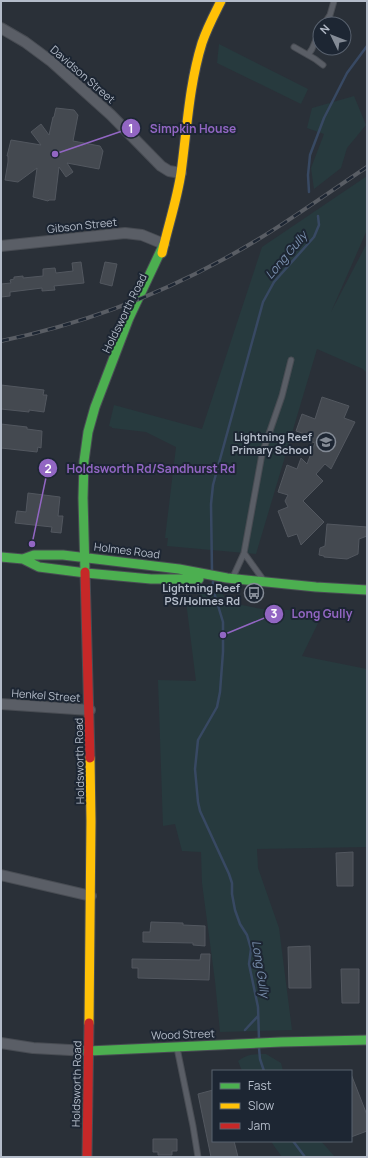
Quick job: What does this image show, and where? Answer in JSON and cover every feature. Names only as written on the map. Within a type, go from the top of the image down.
[{"type":"main road","name":"Holdsworth Road","points":[[86,1157],[91,896],[90,710],[85,557],[84,461],[93,413],[129,318],[164,244],[174,207],[180,173],[189,98],[197,56],[206,31],[220,1]]},
{"type":"main road","name":"Holmes Road","points":[[23,560],[34,555],[63,555],[85,557],[206,576],[367,590]]},
{"type":"main road","name":"Holmes Road","points":[[1,557],[23,560],[39,567],[86,573],[151,579],[206,576]]},
{"type":"main road","name":"Wood Street","points":[[88,1050],[367,1040]]},
{"type":"street","name":"Davidson Street","points":[[1,28],[25,42],[54,64],[111,115],[161,166],[169,171],[180,173]]},
{"type":"street","name":"Gibson Street","points":[[1,246],[125,232],[142,235],[164,244]]},
{"type":"street","name":"Henkel Street","points":[[1,704],[90,710]]},
{"type":"street","points":[[1,875],[91,896]]},
{"type":"street","name":"Wood Street","points":[[1,1043],[33,1048],[88,1050]]},
{"type":"lane","points":[[329,16],[334,1]]},
{"type":"lane","points":[[294,47],[308,54],[323,65]]},
{"type":"lane","points":[[308,54],[312,49]]},
{"type":"lane","points":[[230,578],[244,553],[262,454],[278,408],[291,360]]},
{"type":"lane","points":[[244,553],[264,581]]},
{"type":"lane","points":[[176,1047],[198,1157]]},
{"type":"green space","points":[[219,44],[308,89],[301,104],[217,63]]},
{"type":"green space","points":[[354,96],[366,125],[347,148],[341,168],[314,189],[311,168],[324,134],[307,128],[312,108]]},
{"type":"green space","points":[[367,176],[367,230],[331,312],[367,243],[367,373],[363,369],[317,349],[256,554],[167,546],[168,538],[165,538],[176,447],[146,432],[112,428],[109,426],[114,405],[202,429],[262,247]]},
{"type":"green space","points":[[208,586],[221,589],[226,602],[262,609],[314,611],[321,617],[302,656],[367,669],[367,847],[257,849],[258,868],[279,928],[292,1030],[220,1032],[202,883],[201,852],[182,851],[175,824],[163,826],[158,680],[196,681],[186,601],[194,602]]},
{"type":"green space","points":[[266,1054],[281,1063],[283,1070],[242,1070],[238,1061],[245,1057]]},
{"type":"green space","points":[[272,1142],[322,1142],[335,1157],[282,1157]]},
{"type":"building","points":[[56,108],[74,110],[78,115],[73,141],[100,146],[103,151],[99,169],[67,163],[73,172],[66,177],[59,167],[55,200],[48,201],[33,197],[37,168],[18,182],[5,180],[8,162],[7,156],[11,140],[41,145],[31,132],[41,124],[49,135]]},
{"type":"building","points":[[81,262],[84,283],[54,286],[55,290],[42,291],[42,288],[10,292],[10,296],[1,297],[1,284],[11,283],[10,280],[14,279],[14,277],[23,276],[23,278],[43,276],[43,269],[55,268],[56,273],[73,271],[72,263]]},
{"type":"building","points":[[105,262],[117,264],[112,286],[100,283]]},
{"type":"building","points":[[1,385],[44,390],[43,395],[47,395],[44,412],[1,409]]},
{"type":"building","points":[[322,397],[349,406],[344,418],[355,422],[331,469],[325,464],[316,474],[323,481],[303,501],[324,522],[301,545],[297,534],[288,537],[278,511],[288,507],[285,501],[288,495],[278,492],[287,465],[297,469],[301,458],[307,464],[315,443],[307,440],[308,435],[296,431],[302,414],[315,419]]},
{"type":"building","points":[[1,424],[27,427],[27,429],[42,431],[41,448],[38,447],[37,452],[1,448]]},
{"type":"building","points":[[28,493],[60,497],[58,516],[63,516],[61,533],[51,532],[52,527],[15,523],[17,511],[26,512]]},
{"type":"building","points":[[327,524],[367,527],[367,536],[359,539],[358,554],[347,559],[324,557],[319,555],[320,548],[325,546]]},
{"type":"building","points":[[353,852],[353,886],[337,886],[336,853]]},
{"type":"building","points":[[151,922],[183,923],[183,925],[205,926],[205,946],[193,945],[193,943],[143,942],[143,932],[150,932]]},
{"type":"building","points":[[310,946],[311,988],[289,988],[288,947]]},
{"type":"building","points":[[201,954],[210,954],[209,980],[138,978],[138,968],[132,968],[132,959],[200,960]]},
{"type":"building","points":[[341,969],[359,969],[359,1003],[342,1003]]},
{"type":"building","points":[[352,1077],[367,1115],[367,1131],[352,1137]]},
{"type":"building","points":[[212,1090],[212,1142],[234,1142],[238,1157],[211,1157],[198,1094]]},
{"type":"building","points":[[153,1139],[177,1139],[177,1151],[172,1151],[172,1155],[158,1155],[158,1152],[153,1152]]},
{"type":"waterway","name":"Long Gully","points":[[309,192],[308,175],[310,155],[324,118],[347,73],[367,46]]},
{"type":"waterway","name":"Long Gully","points":[[212,571],[211,504],[213,485],[263,302],[274,282],[314,237],[319,225],[318,216]]},
{"type":"waterway","name":"Long Gully","points":[[213,580],[213,589],[223,622],[223,652],[220,692],[217,707],[198,740],[195,769],[198,802],[200,811],[229,874],[232,883],[232,894],[235,910],[240,924],[247,935],[251,949],[249,964],[258,1007],[259,1039]]},
{"type":"waterway","points":[[245,1030],[258,1016]]},
{"type":"waterway","name":"Long Gully","points":[[259,1048],[260,1059],[264,1070]]},
{"type":"waterway","name":"Long Gully","points":[[294,1142],[305,1157]]},
{"type":"railway","points":[[1,341],[58,327],[114,309],[196,274],[259,239],[367,167]]},
{"type":"traffic: fast","points":[[85,572],[83,498],[84,461],[88,432],[95,407],[129,318],[164,244]]},
{"type":"traffic: fast","points":[[23,559],[34,555],[63,555],[179,569],[227,578],[316,587],[367,590]]},
{"type":"traffic: fast","points":[[1,557],[23,559],[39,567],[86,573],[151,579],[199,579]]},
{"type":"traffic: fast","points":[[88,1051],[281,1042],[367,1040]]},
{"type":"traffic: slow","points":[[162,253],[181,173],[194,75],[206,32],[221,1]]},
{"type":"traffic: slow","points":[[89,1023],[91,821],[90,758]]},
{"type":"traffic: jam","points":[[85,572],[90,758]]},
{"type":"traffic: jam","points":[[87,1157],[89,1023]]},
{"type":"place","name":"Simpkin House","points":[[55,154]]},
{"type":"place","name":"Lightning Reef Primary School","points":[[326,442]]},
{"type":"place","name":"Holdsworth Rd/Sandhurst Rd","points":[[32,544]]},
{"type":"place","name":"Lightning Reef PS/Holmes Rd","points":[[254,593]]},
{"type":"place","name":"Long Gully","points":[[223,635]]}]
